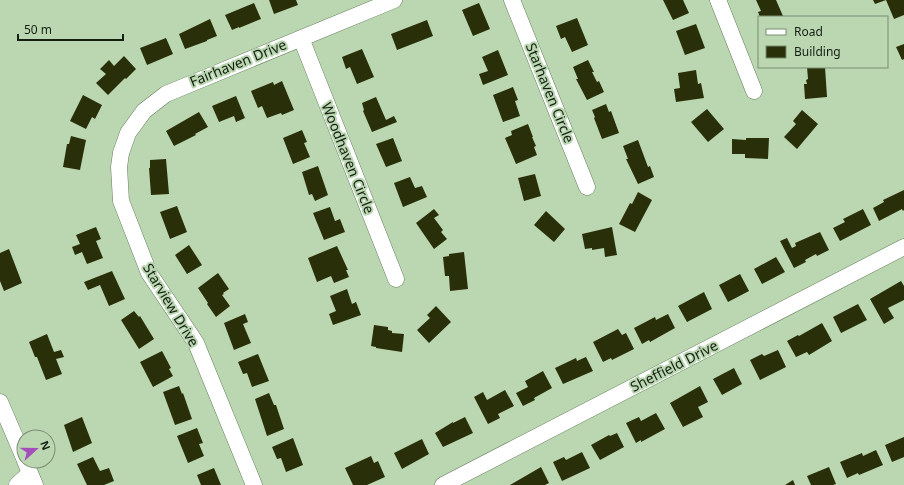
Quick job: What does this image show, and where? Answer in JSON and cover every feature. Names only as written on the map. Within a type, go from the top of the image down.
[{"type":"street","name":"Fairhaven Drive","points":[[119,167],[123,147],[132,128],[144,111],[172,90],[394,0]]},
{"type":"street","name":"Starhaven Circle","points":[[512,0],[587,187]]},
{"type":"street","points":[[718,0],[754,91]]},
{"type":"street","name":"Woodhaven Circle","points":[[301,38],[396,279]]},
{"type":"street","name":"Starview Drive","points":[[119,167],[121,201],[149,273],[196,343],[254,485]]},
{"type":"street","name":"Sheffield Drive","points":[[443,485],[904,247]]},
{"type":"street","points":[[0,402],[16,439]]},
{"type":"street","points":[[17,485],[30,473]]},
{"type":"building","points":[[269,0],[296,0],[298,5],[274,14]]},
{"type":"building","points":[[663,0],[683,0],[689,13],[673,20]]},
{"type":"building","points":[[756,0],[776,0],[783,16],[760,16],[758,12],[761,11]]},
{"type":"building","points":[[873,0],[886,0],[875,4]]},
{"type":"building","points":[[886,0],[904,0],[904,15],[894,19]]},
{"type":"building","points":[[254,3],[261,19],[232,30],[225,15]]},
{"type":"building","points":[[479,3],[490,29],[473,36],[462,10]]},
{"type":"building","points":[[577,18],[588,45],[572,52],[565,37],[561,39],[556,26]]},
{"type":"building","points":[[210,19],[217,36],[185,49],[179,34]]},
{"type":"building","points":[[427,20],[433,36],[397,50],[391,34]]},
{"type":"building","points":[[696,24],[705,48],[685,55],[676,31]]},
{"type":"building","points":[[166,38],[173,54],[147,65],[140,48]]},
{"type":"building","points":[[904,44],[904,59],[902,60],[896,47]]},
{"type":"building","points":[[362,49],[374,77],[357,84],[350,67],[346,69],[342,57]]},
{"type":"building","points":[[498,50],[508,75],[483,85],[479,74],[488,71],[482,57]]},
{"type":"building","points":[[124,56],[136,69],[108,95],[96,83],[106,74],[100,69],[109,60],[114,66]]},
{"type":"building","points":[[588,60],[597,82],[599,81],[604,92],[587,100],[576,79],[578,79],[573,67]]},
{"type":"building","points":[[807,68],[825,68],[827,97],[805,99],[804,84],[807,84],[806,80],[808,79]]},
{"type":"building","points":[[696,70],[698,84],[701,83],[704,98],[676,102],[674,89],[680,88],[678,73]]},
{"type":"building","points":[[282,81],[294,110],[282,115],[281,113],[267,118],[262,106],[258,108],[251,91],[273,82],[274,85]]},
{"type":"building","points":[[513,87],[518,100],[515,101],[520,116],[503,122],[493,95]]},
{"type":"building","points":[[83,95],[102,105],[95,119],[92,117],[86,129],[70,121]]},
{"type":"building","points":[[236,96],[245,118],[236,122],[234,116],[219,122],[212,106]]},
{"type":"building","points":[[376,97],[386,120],[394,116],[397,122],[372,132],[363,111],[362,103]]},
{"type":"building","points":[[606,104],[609,112],[611,111],[619,133],[602,139],[592,110]]},
{"type":"building","points":[[707,109],[724,129],[708,142],[691,122]]},
{"type":"building","points":[[802,110],[818,124],[797,149],[784,137],[796,124],[793,121]]},
{"type":"building","points":[[199,112],[208,127],[174,146],[166,131]]},
{"type":"building","points":[[528,124],[536,146],[534,147],[537,155],[516,164],[505,138],[512,135],[511,131]]},
{"type":"building","points":[[302,130],[307,142],[304,143],[310,157],[293,164],[283,138]]},
{"type":"building","points":[[71,136],[86,140],[80,170],[63,167],[67,144],[69,144]]},
{"type":"building","points":[[393,138],[402,161],[386,167],[376,144]]},
{"type":"building","points":[[746,138],[769,138],[768,159],[745,158],[745,154],[732,154],[732,139],[746,140]]},
{"type":"building","points":[[638,140],[648,167],[650,166],[654,177],[638,184],[626,159],[628,159],[623,146]]},
{"type":"building","points":[[166,159],[169,194],[151,195],[149,168],[150,160]]},
{"type":"building","points":[[318,166],[328,195],[315,201],[312,194],[309,195],[302,172]]},
{"type":"building","points":[[535,174],[541,196],[524,201],[518,178]]},
{"type":"building","points":[[410,177],[415,188],[422,186],[427,197],[403,207],[394,183]]},
{"type":"building","points":[[904,190],[904,210],[903,211],[902,209],[879,221],[873,208],[884,202],[883,200]]},
{"type":"building","points":[[638,192],[652,200],[635,232],[619,224],[630,203],[632,204]]},
{"type":"building","points":[[177,206],[187,232],[170,239],[160,212]]},
{"type":"building","points":[[330,207],[335,221],[340,219],[345,232],[324,240],[313,213]]},
{"type":"building","points":[[434,209],[439,215],[434,218],[443,230],[441,232],[447,239],[434,249],[416,223]]},
{"type":"building","points":[[863,209],[871,225],[840,241],[833,228],[845,222],[843,219]]},
{"type":"building","points":[[546,211],[565,229],[554,242],[534,225]]},
{"type":"building","points":[[96,227],[101,239],[96,241],[103,258],[87,264],[82,252],[75,255],[72,247],[80,244],[76,235]]},
{"type":"building","points":[[612,227],[617,255],[605,257],[604,248],[592,250],[592,248],[585,249],[582,234]]},
{"type":"building","points":[[820,232],[829,250],[817,256],[816,254],[805,260],[806,262],[794,268],[780,241],[787,238],[792,248],[796,246],[795,243]]},
{"type":"building","points":[[189,245],[202,265],[187,274],[175,255]]},
{"type":"building","points":[[337,246],[348,270],[346,270],[349,277],[334,283],[331,276],[317,282],[308,258]]},
{"type":"building","points":[[9,249],[22,283],[4,291],[0,281],[0,253]]},
{"type":"building","points":[[464,252],[468,289],[450,291],[449,276],[445,276],[443,257],[449,256],[449,254]]},
{"type":"building","points":[[776,257],[785,272],[762,284],[754,269]]},
{"type":"building","points":[[112,271],[125,299],[109,306],[100,285],[88,290],[84,282]]},
{"type":"building","points":[[218,273],[229,289],[222,295],[230,306],[216,317],[198,288]]},
{"type":"building","points":[[740,274],[749,291],[728,302],[719,285]]},
{"type":"building","points":[[901,281],[904,286],[904,300],[888,308],[894,318],[884,324],[870,299]]},
{"type":"building","points":[[347,289],[352,304],[356,302],[361,315],[333,325],[329,314],[336,311],[330,296]]},
{"type":"building","points":[[704,292],[712,309],[687,322],[678,306]]},
{"type":"building","points":[[858,304],[867,320],[841,333],[833,317]]},
{"type":"building","points":[[436,306],[451,322],[429,343],[417,330],[430,318],[427,315]]},
{"type":"building","points":[[134,311],[139,317],[140,316],[154,339],[139,349],[121,320]]},
{"type":"building","points":[[245,314],[248,322],[243,324],[251,343],[234,350],[224,323]]},
{"type":"building","points":[[668,314],[675,328],[650,342],[649,340],[642,344],[634,328],[655,317],[656,320]]},
{"type":"building","points":[[822,323],[832,341],[809,355],[807,352],[796,357],[787,341]]},
{"type":"building","points":[[374,325],[388,327],[388,330],[392,331],[392,333],[404,334],[402,352],[371,346]]},
{"type":"building","points":[[618,329],[622,335],[626,333],[634,349],[612,360],[611,358],[603,362],[593,342]]},
{"type":"building","points":[[47,334],[54,352],[61,350],[64,357],[56,359],[62,374],[46,380],[29,342]]},
{"type":"building","points":[[778,350],[786,367],[760,380],[750,360],[762,354],[764,356]]},
{"type":"building","points":[[162,351],[171,368],[169,369],[173,376],[153,387],[140,362]]},
{"type":"building","points":[[258,354],[269,381],[252,387],[247,373],[243,374],[238,362]]},
{"type":"building","points":[[586,357],[593,371],[563,384],[555,368],[576,358],[577,361]]},
{"type":"building","points":[[734,368],[742,384],[722,395],[713,379]]},
{"type":"building","points":[[543,371],[552,388],[534,398],[535,400],[523,406],[516,393],[528,387],[525,381]]},
{"type":"building","points":[[179,386],[192,419],[175,425],[163,392]]},
{"type":"building","points":[[700,386],[708,402],[698,407],[703,417],[683,427],[670,403]]},
{"type":"building","points":[[505,390],[514,406],[498,414],[500,418],[488,424],[474,397],[483,392],[487,400]]},
{"type":"building","points":[[269,393],[274,405],[276,405],[284,429],[267,436],[255,399]]},
{"type":"building","points":[[656,413],[665,429],[641,442],[641,440],[636,443],[626,423],[639,417],[641,421]]},
{"type":"building","points":[[82,417],[92,443],[73,452],[64,425]]},
{"type":"building","points":[[465,417],[473,433],[443,447],[435,433],[453,422]]},
{"type":"building","points":[[197,428],[203,443],[199,444],[204,456],[188,463],[177,436]]},
{"type":"building","points":[[617,433],[624,447],[600,460],[591,445],[609,435],[610,436]]},
{"type":"building","points":[[904,437],[904,457],[892,462],[885,445]]},
{"type":"building","points":[[293,438],[303,465],[286,472],[281,458],[277,459],[272,447]]},
{"type":"building","points":[[422,439],[429,454],[402,469],[394,453]]},
{"type":"building","points":[[876,450],[883,465],[859,475],[858,473],[847,478],[840,462],[862,453],[863,456]]},
{"type":"building","points":[[582,452],[590,468],[562,481],[553,462],[564,457],[566,460]]},
{"type":"building","points":[[371,456],[374,463],[378,461],[385,477],[367,485],[353,485],[345,468]]},
{"type":"building","points":[[93,457],[100,471],[109,468],[114,481],[104,485],[87,485],[77,464]]},
{"type":"building","points":[[541,467],[549,483],[545,485],[510,485]]},
{"type":"building","points":[[829,467],[836,484],[811,485],[807,476]]},
{"type":"building","points":[[214,468],[221,485],[201,485],[197,475]]},
{"type":"building","points":[[793,480],[795,485],[785,485]]}]
